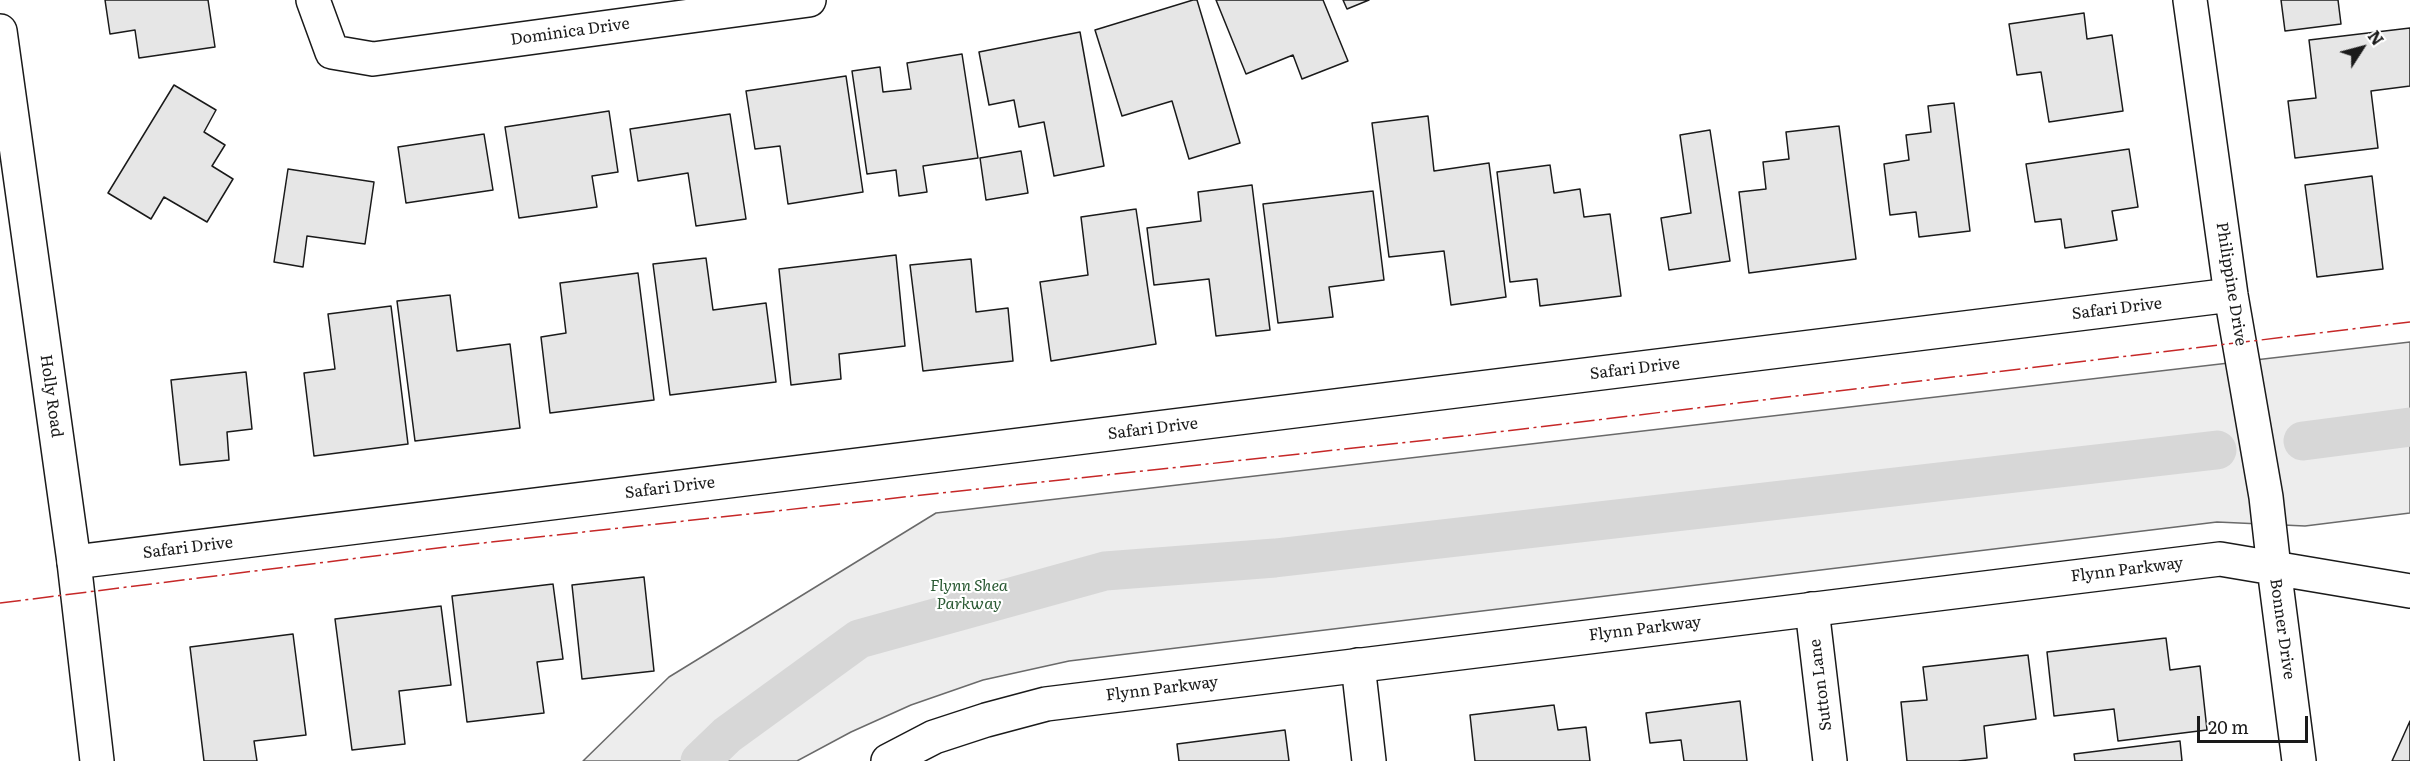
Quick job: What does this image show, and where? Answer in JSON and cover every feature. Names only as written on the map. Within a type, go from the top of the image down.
[{"type":"street","name":"Dominica Drive","points":[[313,0],[332,52],[373,59],[809,0]]},
{"type":"street","name":"Philippine Drive","points":[[2190,0],[2231,295],[2266,497],[2274,568]]},
{"type":"street","name":"Holly Road","points":[[0,31],[74,562],[97,761]]},
{"type":"street","name":"Safari Drive","points":[[74,562],[2231,295]]},
{"type":"street","name":"Flynn Parkway","points":[[888,761],[934,737],[1046,704],[2220,559],[2410,591]]},
{"type":"street","name":"Bonner Drive","points":[[2274,568],[2299,761]]},
{"type":"street","name":"Sutton Lane","points":[[1812,609],[1830,761]]},
{"type":"street","points":[[1358,665],[1369,761]]},
{"type":"shaded area","name":"Flynn Shea Parkway","points":[[2410,342],[2410,513],[2305,526],[2217,522],[1069,661],[983,680],[911,705],[851,732],[797,761],[583,761],[669,677],[936,513]]},
{"type":"building","points":[[105,0],[208,0],[215,47],[139,58],[135,30],[110,34]]},
{"type":"building","points":[[1197,0],[1240,143],[1189,159],[1172,101],[1122,116],[1095,30]]},
{"type":"building","points":[[1216,0],[1323,0],[1348,61],[1302,79],[1293,55],[1246,74]]},
{"type":"building","points":[[1343,0],[1369,0],[1347,9]]},
{"type":"building","points":[[2281,0],[2338,0],[2341,24],[2285,31]]},
{"type":"building","points":[[2084,13],[2087,39],[2112,35],[2123,111],[2049,122],[2041,72],[2017,75],[2009,24]]},
{"type":"building","points":[[2410,28],[2410,86],[2371,91],[2378,148],[2295,158],[2288,101],[2316,98],[2309,40]]},
{"type":"building","points":[[1080,32],[1104,166],[1054,176],[1044,122],[1019,127],[1014,100],[989,105],[979,52]]},
{"type":"building","points":[[962,54],[978,158],[923,166],[927,192],[899,196],[896,170],[867,174],[852,71],[880,67],[883,92],[911,89],[907,63]]},
{"type":"building","points":[[846,76],[863,192],[788,204],[780,146],[755,149],[746,91]]},
{"type":"building","points":[[174,85],[216,110],[204,132],[225,145],[212,166],[233,179],[207,222],[164,197],[151,219],[108,193]]},
{"type":"building","points":[[1954,103],[1970,231],[1919,237],[1916,212],[1890,215],[1884,164],[1909,160],[1906,135],[1931,132],[1928,106]]},
{"type":"building","points":[[609,111],[618,172],[592,176],[597,207],[519,218],[505,127]]},
{"type":"building","points":[[730,114],[746,219],[696,226],[688,173],[638,181],[630,129]]},
{"type":"building","points":[[1428,116],[1434,171],[1489,163],[1506,297],[1451,305],[1444,251],[1389,257],[1372,123]]},
{"type":"building","points":[[1839,126],[1856,259],[1749,273],[1739,192],[1766,189],[1763,162],[1789,159],[1786,132]]},
{"type":"building","points":[[1710,130],[1730,261],[1669,270],[1661,218],[1691,213],[1680,135]]},
{"type":"building","points":[[484,134],[493,190],[406,203],[398,147]]},
{"type":"building","points":[[2129,149],[2138,207],[2112,211],[2117,240],[2065,248],[2061,219],[2035,222],[2026,164]]},
{"type":"building","points":[[1021,151],[1028,193],[986,200],[980,158]]},
{"type":"building","points":[[1550,165],[1554,193],[1580,189],[1584,217],[1610,214],[1621,296],[1540,306],[1537,279],[1510,282],[1497,172]]},
{"type":"building","points":[[288,169],[374,182],[365,244],[307,236],[303,267],[274,262]]},
{"type":"building","points":[[2372,176],[2383,269],[2317,277],[2305,185]]},
{"type":"building","points":[[1252,185],[1270,330],[1216,336],[1209,279],[1154,285],[1147,228],[1201,221],[1198,192]]},
{"type":"building","points":[[1373,191],[1384,280],[1329,287],[1333,317],[1278,323],[1263,204]]},
{"type":"building","points":[[1136,209],[1156,344],[1051,361],[1040,282],[1088,275],[1081,217]]},
{"type":"building","points":[[896,255],[905,346],[839,354],[841,379],[791,385],[779,269]]},
{"type":"building","points":[[706,258],[713,310],[766,303],[776,382],[670,395],[653,264]]},
{"type":"building","points":[[971,259],[976,312],[1008,308],[1013,361],[923,371],[910,265]]},
{"type":"building","points":[[638,273],[654,400],[550,413],[541,337],[566,333],[560,283]]},
{"type":"building","points":[[450,295],[457,351],[510,344],[520,428],[415,441],[397,301]]},
{"type":"building","points":[[391,306],[408,444],[314,456],[304,373],[335,369],[328,314]]},
{"type":"building","points":[[246,372],[252,429],[227,432],[229,460],[180,465],[171,380]]},
{"type":"building","points":[[644,577],[654,671],[582,679],[572,585]]},
{"type":"building","points":[[553,584],[563,659],[537,662],[544,713],[467,722],[452,596]]},
{"type":"building","points":[[441,606],[451,685],[399,691],[405,744],[352,750],[335,619]]},
{"type":"building","points":[[293,634],[306,735],[254,741],[257,761],[204,761],[190,647]]},
{"type":"building","points":[[2166,638],[2170,670],[2200,666],[2207,730],[2118,741],[2114,709],[2054,716],[2047,652]]},
{"type":"building","points":[[2028,655],[2036,719],[1984,726],[1987,758],[1958,761],[1907,761],[1901,702],[1927,700],[1923,667]]},
{"type":"building","points":[[1740,701],[1747,761],[1684,761],[1681,740],[1650,743],[1646,713]]},
{"type":"building","points":[[1554,705],[1558,730],[1586,727],[1590,761],[1475,761],[1470,715]]},
{"type":"building","points":[[2410,721],[2410,761],[2392,761]]},
{"type":"building","points":[[1285,730],[1289,761],[1179,761],[1177,744]]},
{"type":"building","points":[[2180,741],[2182,761],[2075,761],[2074,754]]},
{"type":"waterway","points":[[2303,441],[2410,427]]},
{"type":"waterway","points":[[700,761],[727,735],[859,639],[1105,571],[1275,558],[2217,450]]},
{"type":"power","points":[[0,603],[446,547],[1464,436],[2410,322]]}]
